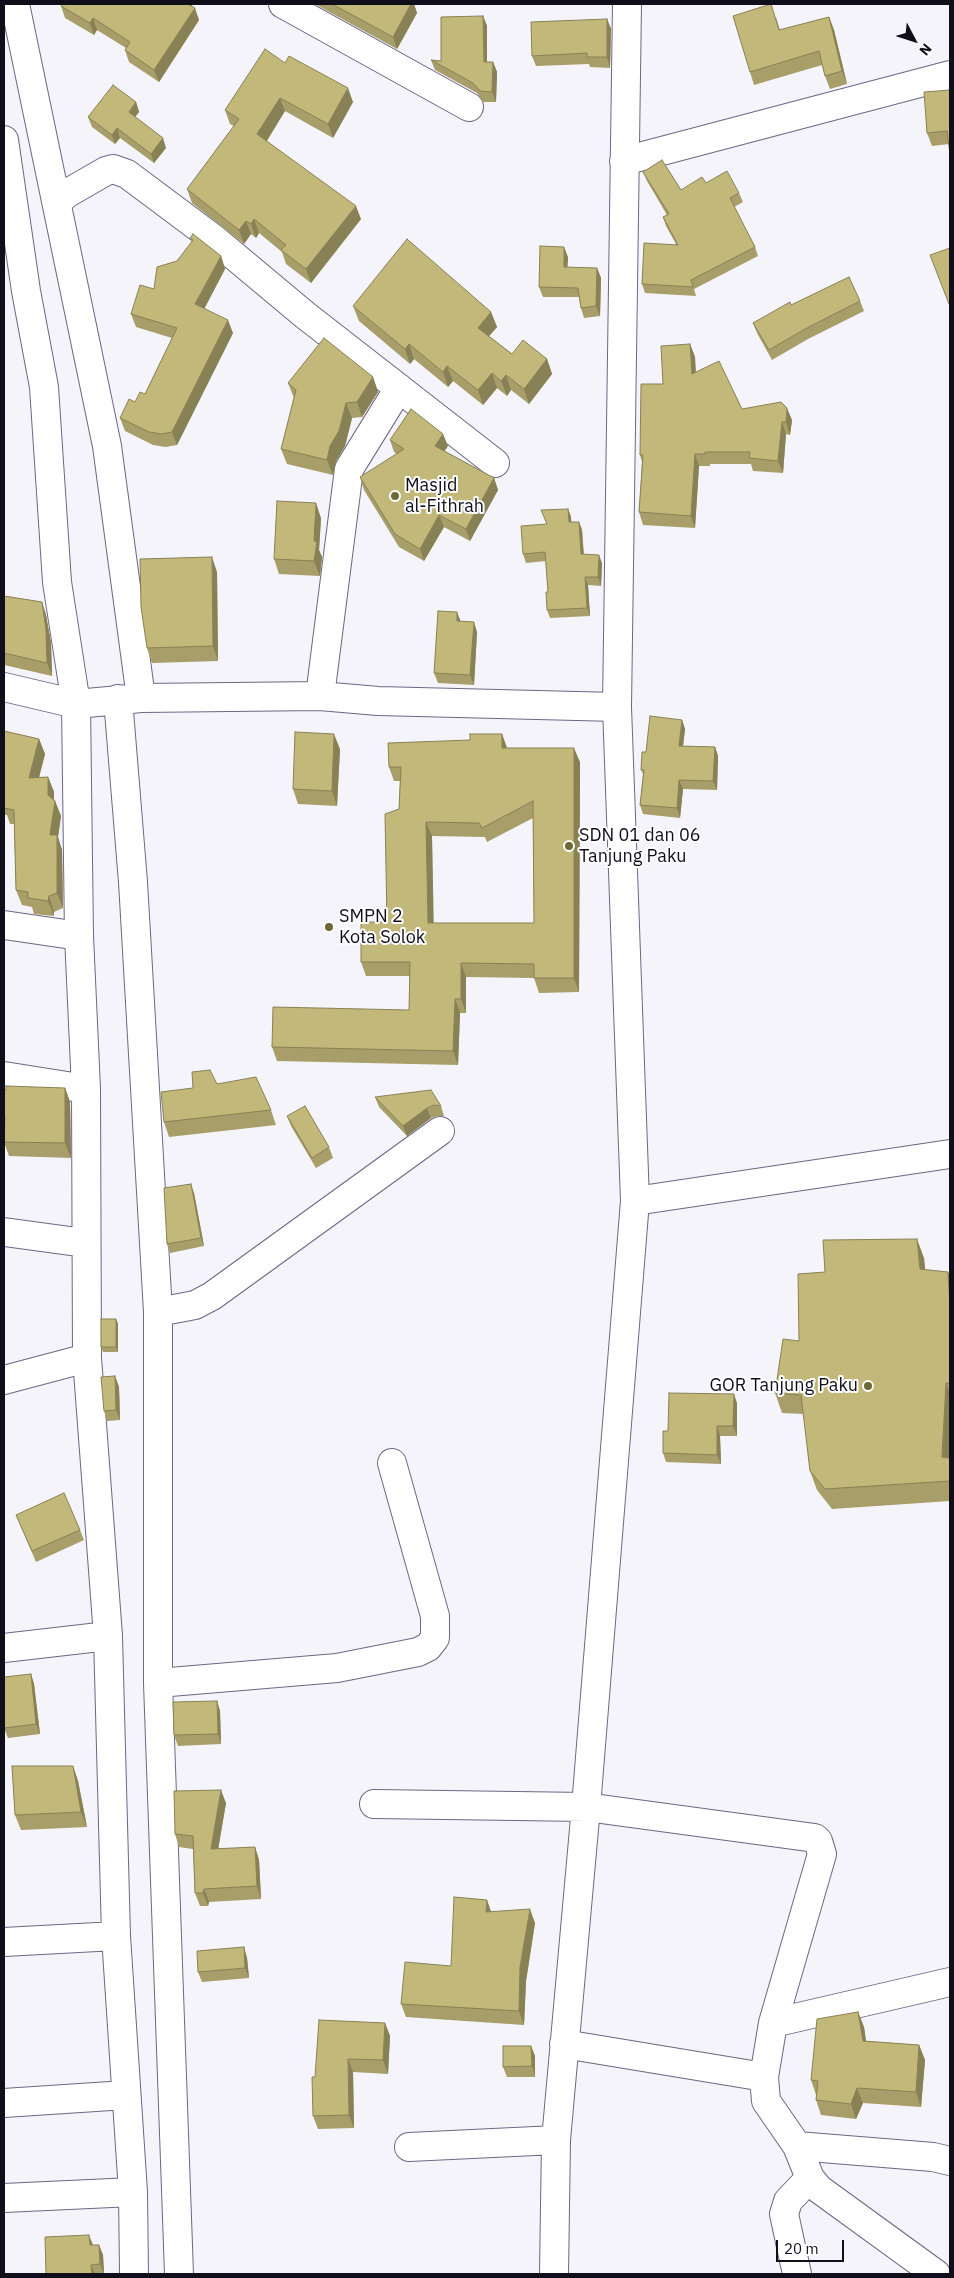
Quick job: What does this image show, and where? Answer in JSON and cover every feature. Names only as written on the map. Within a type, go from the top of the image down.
[{"type":"street","points":[[15,4],[58,202],[107,446],[129,698],[133,882],[158,1312],[158,1683],[179,2274]]},
{"type":"street","points":[[283,4],[470,107]]},
{"type":"street","points":[[554,2274],[556,2140],[586,1806],[635,1201],[617,708],[627,4]]},
{"type":"street","points":[[624,161],[950,75]]},
{"type":"street","points":[[4,140],[15,294],[44,387],[57,582],[76,704],[79,936],[86,1089],[85,1243],[87,1358],[108,1636],[116,1936],[133,2192],[134,2274]]},
{"type":"street","points":[[58,202],[66,194],[106,171],[113,169],[127,174],[214,239],[305,315],[495,463]]},
{"type":"street","points":[[320,696],[349,469],[399,388]]},
{"type":"street","points":[[4,687],[76,704],[129,698],[320,696],[378,701],[617,708]]},
{"type":"street","points":[[4,924],[79,936]]},
{"type":"street","points":[[4,1076],[86,1089]]},
{"type":"street","points":[[158,1312],[195,1305],[212,1296],[440,1131]]},
{"type":"street","points":[[635,1201],[950,1154]]},
{"type":"street","points":[[4,1232],[85,1243]]},
{"type":"street","points":[[4,1380],[87,1358]]},
{"type":"street","points":[[158,1683],[337,1668],[418,1652],[428,1646],[435,1638],[436,1616],[392,1463]]},
{"type":"street","points":[[4,1648],[108,1636]]},
{"type":"street","points":[[374,1804],[586,1806],[814,1838],[818,1841],[822,1854],[773,2023],[764,2077],[766,2101],[797,2146],[810,2178],[819,2189],[936,2274]]},
{"type":"street","points":[[4,1942],[116,1936]]},
{"type":"street","points":[[773,2023],[950,1982]]},
{"type":"street","points":[[564,2044],[764,2077]]},
{"type":"street","points":[[4,2103],[126,2095]]},
{"type":"street","points":[[408,2147],[556,2140]]},
{"type":"street","points":[[797,2146],[933,2157],[950,2161]]},
{"type":"street","points":[[797,2274],[784,2214],[788,2201],[810,2178]]},
{"type":"street","points":[[4,2198],[133,2192]]},
{"type":"building","points":[[62,4],[188,4],[195,8],[154,70],[125,50],[130,42],[93,18],[90,23],[61,6]]},
{"type":"building","points":[[332,4],[411,4],[393,37]]},
{"type":"building","points":[[771,4],[779,30],[829,17],[842,71],[825,76],[819,51],[750,72],[733,16]]},
{"type":"building","points":[[483,16],[484,62],[493,62],[492,92],[480,91],[473,83],[431,60],[441,61],[441,17]]},
{"type":"building","points":[[607,19],[607,57],[587,57],[587,53],[532,56],[531,22]]},
{"type":"building","points":[[265,49],[285,63],[289,56],[348,88],[328,124],[280,98],[257,134],[356,206],[306,269],[281,250],[286,245],[254,219],[251,224],[246,221],[239,230],[187,189],[239,119],[225,110]]},
{"type":"building","points":[[113,85],[136,102],[129,112],[163,138],[151,154],[117,128],[112,135],[88,117]]},
{"type":"building","points":[[950,90],[950,154],[947,131],[927,133],[924,92]]},
{"type":"building","points":[[662,160],[681,190],[702,177],[706,183],[727,171],[739,193],[730,198],[755,247],[691,280],[693,287],[642,284],[644,243],[678,245],[663,217],[669,214],[643,172]]},
{"type":"building","points":[[193,234],[221,256],[195,304],[228,320],[172,432],[161,434],[149,432],[120,418],[129,399],[135,402],[140,392],[145,394],[177,328],[131,314],[140,285],[154,289],[157,267],[177,261],[193,240],[190,238]]},
{"type":"building","points":[[407,239],[491,312],[478,328],[512,354],[523,340],[547,359],[524,389],[506,375],[501,381],[492,373],[478,390],[447,366],[443,372],[409,344],[405,349],[353,306]]},
{"type":"building","points":[[540,246],[564,247],[564,267],[597,268],[596,306],[581,308],[578,288],[539,287]]},
{"type":"building","points":[[950,248],[950,304],[949,304],[930,255]]},
{"type":"building","points":[[849,277],[860,301],[769,350],[753,323],[790,302],[791,305]]},
{"type":"building","points":[[324,338],[373,377],[357,402],[346,403],[339,431],[330,446],[327,460],[281,449],[296,390],[288,383]]},
{"type":"building","points":[[690,344],[692,374],[719,361],[742,409],[781,402],[787,408],[786,422],[782,422],[778,461],[749,458],[750,452],[705,452],[705,454],[695,454],[691,516],[639,512],[643,455],[640,455],[641,384],[663,384],[661,346]]},
{"type":"building","points":[[411,409],[443,434],[435,446],[494,478],[466,529],[439,515],[420,549],[395,534],[360,477],[404,449],[390,440]]},
{"type":"building","points":[[277,501],[316,503],[314,541],[317,542],[314,561],[274,559]]},
{"type":"building","points":[[568,509],[569,522],[579,522],[581,554],[599,555],[598,577],[585,577],[587,608],[547,610],[546,592],[548,592],[545,552],[523,554],[521,526],[547,524],[541,510]]},
{"type":"building","points":[[212,557],[213,646],[147,648],[141,607],[140,559]]},
{"type":"building","points":[[4,596],[42,602],[46,630],[47,663],[4,653]]},
{"type":"building","points":[[438,611],[457,612],[457,621],[474,622],[470,675],[434,673]]},
{"type":"building","points":[[650,716],[682,720],[679,746],[715,747],[713,781],[679,780],[677,808],[640,805],[644,770],[641,770],[642,752],[646,752]]},
{"type":"building","points":[[4,731],[39,739],[29,778],[48,777],[48,795],[55,801],[50,835],[57,835],[57,893],[49,896],[48,901],[28,898],[28,892],[16,890],[14,810],[4,808]]},
{"type":"building","points":[[295,732],[334,734],[332,791],[293,789]]},
{"type":"building","points":[[470,734],[502,734],[502,748],[574,748],[574,978],[534,978],[534,964],[461,963],[461,999],[455,999],[453,1051],[272,1047],[273,1007],[409,1010],[410,962],[361,962],[361,922],[387,922],[385,814],[399,809],[401,767],[389,767],[388,743],[470,740]],"holes":[[[533,801],[534,923],[428,923],[426,822],[479,823],[482,828]]]},
{"type":"building","points":[[210,1070],[217,1084],[256,1077],[271,1110],[164,1122],[161,1092],[193,1088],[192,1072]]},
{"type":"building","points":[[6,1086],[65,1088],[65,1143],[4,1142],[4,1090],[6,1090]]},
{"type":"building","points":[[431,1090],[441,1106],[434,1105],[427,1108],[403,1126],[375,1097]]},
{"type":"building","points":[[305,1106],[329,1147],[312,1158],[287,1116]]},
{"type":"building","points":[[191,1184],[201,1238],[167,1244],[164,1188]]},
{"type":"building","name":"GOR Tanjung Paku","points":[[917,1239],[920,1269],[948,1272],[950,1383],[946,1383],[942,1457],[950,1458],[950,1481],[825,1489],[810,1471],[801,1395],[775,1393],[783,1339],[799,1341],[798,1274],[825,1272],[823,1240]]},
{"type":"building","points":[[101,1319],[116,1319],[116,1347],[101,1347]]},
{"type":"building","points":[[115,1376],[116,1410],[104,1411],[101,1377]]},
{"type":"building","points":[[669,1393],[734,1394],[733,1426],[717,1426],[717,1455],[663,1453],[663,1431],[668,1431]]},
{"type":"building","points":[[64,1493],[80,1530],[32,1551],[16,1515]]},
{"type":"building","points":[[31,1674],[36,1724],[4,1728],[4,1677]]},
{"type":"building","points":[[217,1701],[218,1734],[174,1735],[173,1702]]},
{"type":"building","points":[[12,1766],[73,1766],[81,1812],[15,1815]]},
{"type":"building","points":[[221,1790],[211,1849],[255,1847],[257,1886],[204,1889],[203,1893],[195,1893],[193,1836],[175,1834],[174,1791]]},
{"type":"building","points":[[454,1897],[487,1900],[486,1912],[530,1909],[520,1967],[519,2011],[401,2004],[405,1962],[451,1966]]},
{"type":"building","points":[[244,1947],[245,1968],[198,1972],[197,1951]]},
{"type":"building","points":[[858,2012],[863,2041],[919,2045],[916,2092],[857,2088],[851,2104],[816,2100],[818,2081],[811,2080],[817,2019]]},
{"type":"building","points":[[319,2020],[385,2023],[383,2060],[348,2059],[349,2115],[313,2116],[312,2077],[315,2077]]},
{"type":"building","points":[[503,2046],[531,2046],[532,2066],[503,2067]]},
{"type":"building","points":[[89,2235],[90,2245],[99,2245],[100,2264],[91,2265],[92,2274],[46,2274],[45,2237]]},
{"type":"place","name":"Masjid al-Fithrah","points":[[395,496]]},
{"type":"place","name":"SDN 01 dan 06 Tanjung Paku","points":[[569,846]]},
{"type":"place","name":"SMPN 2 Kota Solok","points":[[329,927]]},
{"type":"place","name":"GOR Tanjung Paku","points":[[868,1386]]}]
